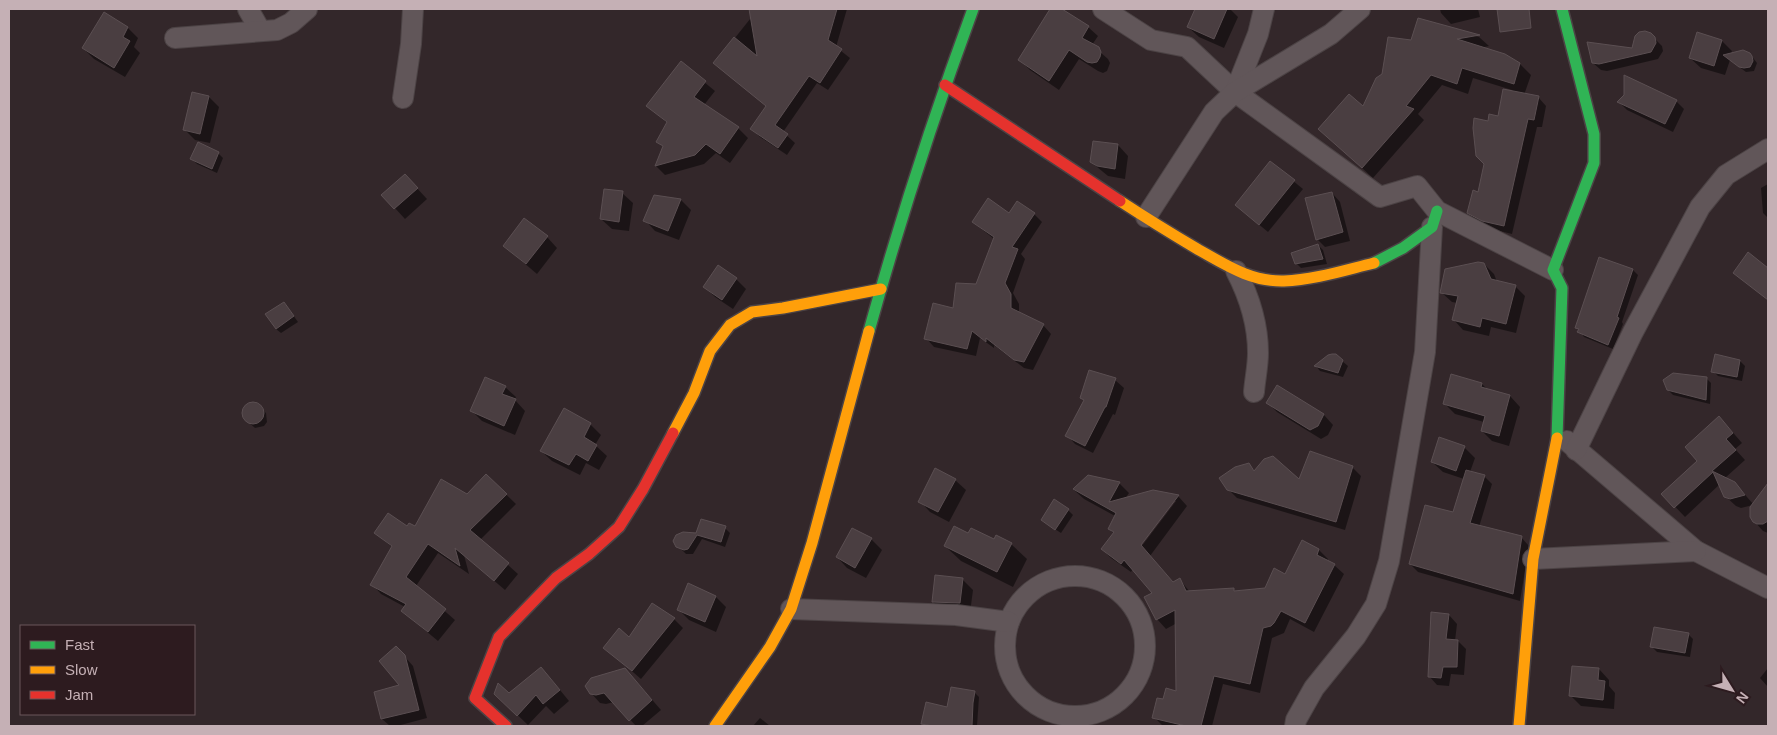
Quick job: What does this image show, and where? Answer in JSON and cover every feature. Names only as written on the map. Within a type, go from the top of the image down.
[{"type":"street","points":[[248,9],[260,30]]},
{"type":"street","points":[[175,38],[277,30],[291,23],[307,9]]},
{"type":"street","points":[[403,98],[411,44],[413,9]]},
{"type":"street","points":[[715,726],[770,647],[791,608],[812,543],[881,289],[945,85],[973,9]]},
{"type":"street","points":[[1102,9],[1151,40],[1188,48],[1235,92],[1380,197],[1417,186],[1434,219],[1425,352],[1389,561],[1376,604],[1356,636],[1314,688],[1294,726]]},
{"type":"street","points":[[1235,92],[1258,34],[1264,9]]},
{"type":"street","points":[[1146,217],[1214,112],[1235,92],[1331,34],[1360,9]]},
{"type":"street","points":[[1553,270],[1594,163],[1594,134],[1562,9]]},
{"type":"street","points":[[945,85],[1146,217],[1236,271],[1258,279],[1283,281],[1378,262],[1403,248],[1434,219]]},
{"type":"street","points":[[1576,450],[1634,332],[1700,207],[1726,175],[1768,149]]},
{"type":"street","points":[[1434,219],[1553,270],[1562,288],[1558,433],[1533,559],[1519,726]]},
{"type":"street","points":[[1236,271],[1247,292],[1255,324],[1258,352],[1254,392]]},
{"type":"street","points":[[506,726],[475,698],[499,637],[556,578],[589,554],[619,527],[643,489],[694,392],[710,351],[730,326],[752,312],[881,289]]},
{"type":"street","points":[[1558,433],[1696,551],[1768,588]]},
{"type":"street","points":[[1533,559],[1696,551]]},
{"type":"street","points":[[1072,576],[1100,580],[1123,594],[1140,616],[1146,643],[1142,670],[1127,694],[1105,711],[1078,717],[1051,713],[1028,699],[1011,676],[1004,650],[1009,622],[1023,598],[1046,582],[1072,576]]},
{"type":"street","points":[[791,608],[956,615],[1009,622]]},
{"type":"building","points":[[749,9],[837,9],[828,40],[842,49],[820,83],[809,76],[775,125],[788,134],[778,148],[750,129],[766,106],[713,63],[734,37],[757,56]]},
{"type":"building","points":[[1050,9],[1062,9],[1089,26],[1082,38],[1099,47],[1101,52],[1097,62],[1092,63],[1087,62],[1069,50],[1049,81],[1018,60]]},
{"type":"building","points":[[1195,9],[1227,9],[1214,39],[1187,27]]},
{"type":"building","points":[[1497,9],[1529,9],[1531,28],[1500,32]]},
{"type":"building","points":[[104,12],[128,27],[123,37],[130,41],[114,68],[82,48]]},
{"type":"building","points":[[1418,18],[1480,35],[1457,39],[1505,54],[1520,63],[1514,84],[1462,68],[1457,84],[1431,75],[1406,106],[1414,109],[1362,168],[1318,129],[1349,94],[1363,106],[1376,78],[1382,74],[1388,37],[1411,40]]},
{"type":"building","points":[[1645,31],[1655,37],[1656,43],[1651,52],[1599,64],[1592,63],[1587,42],[1632,48],[1635,36],[1639,32]]},
{"type":"building","points":[[1697,32],[1722,40],[1714,66],[1689,58]]},
{"type":"building","points":[[1743,50],[1752,56],[1753,61],[1750,67],[1739,67],[1723,55]]},
{"type":"building","points":[[681,61],[706,81],[694,97],[739,127],[720,154],[706,144],[695,155],[655,166],[663,146],[656,142],[667,122],[646,106]]},
{"type":"building","points":[[1624,75],[1677,100],[1665,124],[1617,102],[1624,95]]},
{"type":"building","points":[[1503,89],[1539,96],[1534,120],[1528,119],[1504,226],[1482,221],[1467,213],[1473,190],[1478,192],[1484,164],[1476,156],[1473,128],[1474,118],[1488,121],[1489,114],[1498,116]]},
{"type":"building","points":[[192,92],[209,96],[200,134],[183,130]]},
{"type":"building","points":[[1093,141],[1118,144],[1115,169],[1097,166],[1090,162]]},
{"type":"building","points":[[198,142],[219,152],[212,169],[190,159]]},
{"type":"building","points":[[1270,161],[1295,180],[1259,225],[1235,205]]},
{"type":"building","points":[[405,174],[418,188],[394,209],[381,195]]},
{"type":"building","points":[[604,189],[623,191],[619,222],[600,219]]},
{"type":"building","points":[[1332,192],[1343,232],[1316,240],[1305,198]]},
{"type":"building","points":[[654,195],[681,199],[668,231],[643,221]]},
{"type":"building","points":[[988,198],[1009,213],[1017,201],[1035,213],[1012,247],[1018,249],[1005,283],[1011,294],[1011,308],[1044,324],[1024,362],[1014,360],[986,338],[986,342],[972,331],[967,349],[924,339],[933,303],[953,308],[956,283],[976,284],[994,237],[972,222]]},
{"type":"building","points":[[524,218],[548,236],[526,264],[503,246]]},
{"type":"building","points":[[1318,244],[1323,259],[1295,264],[1291,253]]},
{"type":"building","points":[[1748,252],[1768,268],[1768,300],[1733,273]]},
{"type":"building","points":[[1599,257],[1633,269],[1617,317],[1619,318],[1608,345],[1577,332],[1579,329],[1575,328]]},
{"type":"building","points":[[1478,262],[1484,263],[1491,279],[1516,285],[1506,324],[1482,318],[1480,327],[1452,320],[1458,296],[1440,293],[1445,269]]},
{"type":"building","points":[[718,265],[737,278],[722,300],[703,287]]},
{"type":"building","points":[[284,302],[294,316],[276,329],[265,314]]},
{"type":"building","points":[[1336,354],[1343,360],[1338,373],[1314,366],[1328,355]]},
{"type":"building","points":[[1715,354],[1740,360],[1737,377],[1711,372]]},
{"type":"building","points":[[1089,370],[1116,378],[1106,407],[1085,446],[1065,436],[1084,400],[1080,398]]},
{"type":"building","points":[[1673,373],[1707,377],[1706,400],[1667,390],[1663,380]]},
{"type":"building","points":[[1451,374],[1482,383],[1481,387],[1510,395],[1499,436],[1481,431],[1485,416],[1443,404]]},
{"type":"building","points":[[485,377],[506,386],[502,394],[516,399],[504,426],[470,411]]},
{"type":"building","points":[[1277,385],[1324,414],[1318,426],[1310,430],[1266,403]]},
{"type":"building","points":[[253,402],[263,409],[264,413],[257,423],[253,424],[243,417],[242,413],[249,403]]},
{"type":"building","points":[[564,408],[591,423],[584,437],[597,445],[588,461],[576,454],[569,465],[540,451]]},
{"type":"building","points":[[1719,416],[1733,433],[1726,439],[1736,450],[1712,471],[1735,482],[1745,495],[1730,499],[1724,497],[1713,472],[1674,508],[1661,494],[1697,461],[1685,447]]},
{"type":"building","points":[[1439,437],[1465,446],[1456,471],[1431,462]]},
{"type":"building","points":[[1310,451],[1353,466],[1336,522],[1227,490],[1219,478],[1235,467],[1249,463],[1254,471],[1264,459],[1273,456],[1299,479]]},
{"type":"building","points":[[935,468],[956,479],[938,512],[918,502]]},
{"type":"building","points":[[1466,470],[1485,475],[1470,523],[1522,536],[1513,594],[1409,564],[1425,505],[1453,512]]},
{"type":"building","points":[[486,474],[507,494],[470,530],[509,563],[494,581],[455,548],[460,566],[428,544],[406,577],[446,609],[428,632],[401,611],[406,604],[370,585],[392,546],[374,533],[388,513],[407,526],[409,523],[415,526],[441,479],[467,494]]},
{"type":"building","points":[[1088,475],[1120,482],[1109,502],[1153,490],[1179,495],[1141,545],[1173,582],[1180,578],[1186,591],[1234,588],[1234,591],[1265,588],[1274,568],[1285,574],[1302,540],[1319,549],[1317,555],[1335,564],[1305,623],[1281,611],[1271,626],[1263,628],[1250,684],[1214,676],[1201,726],[1186,726],[1152,718],[1157,698],[1163,699],[1166,688],[1176,691],[1175,610],[1156,620],[1144,597],[1152,593],[1124,560],[1121,564],[1101,549],[1114,532],[1108,529],[1116,513],[1073,489]]},
{"type":"building","points":[[1768,483],[1768,521],[1763,524],[1757,524],[1750,517],[1750,507]]},
{"type":"building","points":[[1054,499],[1069,509],[1055,530],[1041,520]]},
{"type":"building","points":[[701,519],[726,526],[721,542],[697,535],[688,549],[684,550],[676,547],[673,541],[676,535],[683,532],[696,533]]},
{"type":"building","points":[[954,526],[968,533],[971,528],[994,539],[996,535],[1012,543],[997,572],[944,546]]},
{"type":"building","points":[[852,528],[872,538],[855,568],[836,557]]},
{"type":"building","points":[[935,575],[963,578],[960,603],[932,602]]},
{"type":"building","points":[[688,583],[716,596],[705,622],[677,610]]},
{"type":"building","points":[[652,603],[675,618],[632,671],[603,648],[619,628],[629,637]]},
{"type":"building","points":[[1431,612],[1449,614],[1446,639],[1458,640],[1457,667],[1443,667],[1441,678],[1428,677]]},
{"type":"building","points":[[1654,627],[1689,633],[1685,653],[1650,647]]},
{"type":"building","points":[[396,646],[405,655],[419,710],[381,719],[374,692],[399,685],[379,661]]},
{"type":"building","points":[[1572,666],[1599,668],[1598,680],[1605,681],[1603,700],[1569,696]]},
{"type":"building","points":[[541,667],[560,690],[543,704],[536,695],[517,716],[494,694],[498,683],[509,693]]},
{"type":"building","points":[[625,668],[652,700],[629,721],[604,693],[590,694],[585,686],[591,678]]},
{"type":"building","points":[[951,687],[975,691],[972,726],[933,726],[921,724],[926,702],[947,707]]},
{"type":"traffic: fast","points":[[869,331],[918,169],[973,9]]},
{"type":"traffic: fast","points":[[1557,438],[1562,288],[1553,270],[1594,163],[1594,134],[1562,9]]},
{"type":"traffic: fast","points":[[1374,263],[1403,248],[1432,227],[1437,211]]},
{"type":"traffic: slow","points":[[1120,201],[1199,250],[1239,272],[1261,279],[1272,281],[1307,279],[1374,263]]},
{"type":"traffic: slow","points":[[673,433],[694,393],[710,351],[730,325],[752,312],[783,308],[881,289]]},
{"type":"traffic: slow","points":[[715,726],[770,647],[791,609],[812,543],[869,331]]},
{"type":"traffic: slow","points":[[1519,726],[1533,559],[1557,438]]},
{"type":"traffic: jam","points":[[945,85],[1120,201]]},
{"type":"traffic: jam","points":[[506,726],[475,698],[499,637],[556,578],[589,554],[619,527],[643,489],[673,433]]}]
